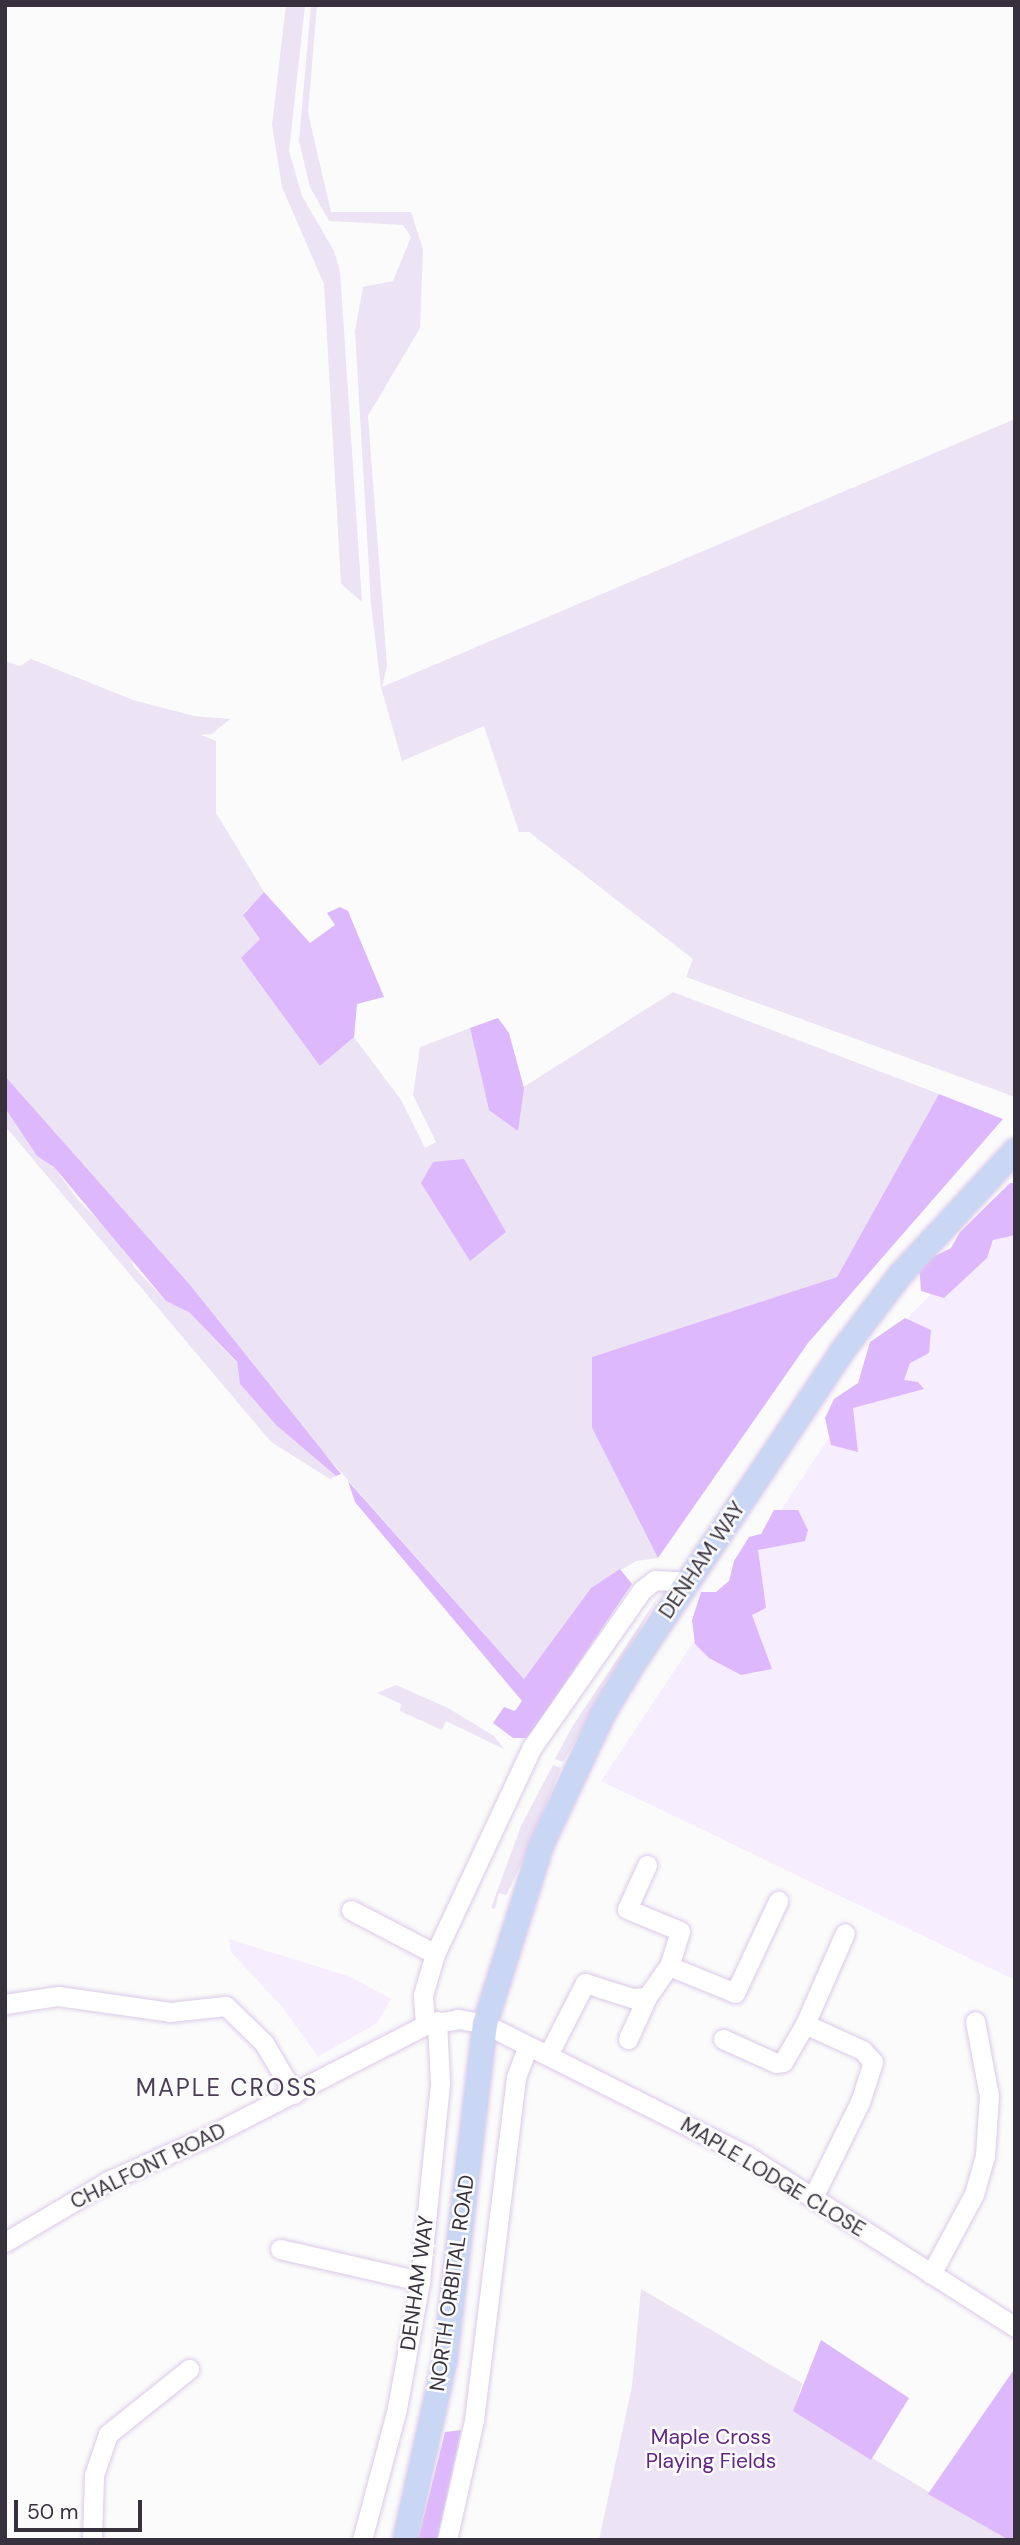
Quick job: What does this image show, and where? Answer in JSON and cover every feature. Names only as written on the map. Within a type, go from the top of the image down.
[{"type":"main road","name":"DENHAM WAY","points":[[485,2024],[541,1846],[574,1772],[633,1664],[843,1350],[901,1275],[1015,1151]]},
{"type":"main road","name":"NORTH ORBITAL ROAD","points":[[404,2540],[445,2359],[485,2024]]},
{"type":"street","name":"DENHAM WAY","points":[[362,2540],[397,2408],[420,2281],[440,2083],[431,2023],[423,1995],[435,1954],[532,1748],[572,1686],[642,1590],[655,1580],[688,1582]]},
{"type":"street","points":[[628,2039],[647,1997],[669,1966],[680,1931],[627,1909],[647,1865]]},
{"type":"street","points":[[669,1966],[736,1993],[778,1901]]},
{"type":"street","points":[[351,1910],[435,1954]]},
{"type":"street","points":[[723,2039],[776,2063],[789,2056],[845,1933]]},
{"type":"street","points":[[548,2055],[585,1983],[632,1998],[647,1997]]},
{"type":"street","points":[[5,2004],[58,1996],[170,2012],[226,2006],[264,2043],[294,2094]]},
{"type":"street","points":[[931,2274],[974,2194],[985,2156],[988,2088],[975,2021]]},
{"type":"street","points":[[431,2023],[485,2024]]},
{"type":"street","name":"CHALFONT ROAD","points":[[5,2242],[108,2181],[294,2094],[431,2023]]},
{"type":"street","name":"MAPLE LODGE CLOSE","points":[[485,2024],[746,2155],[1014,2325]]},
{"type":"street","points":[[805,2024],[863,2050],[873,2062],[855,2115],[813,2197]]},
{"type":"street","points":[[447,2540],[476,2408],[516,2077],[528,2046]]},
{"type":"street","points":[[281,2249],[420,2281]]},
{"type":"street","points":[[92,2540],[94,2475],[108,2434],[190,2369]]},
{"type":"shaded area","points":[[264,892],[310,943],[335,925],[327,913],[340,907],[348,911],[384,997],[357,1004],[354,1037],[320,1066],[241,958],[260,939],[243,915]]},
{"type":"shaded area","points":[[498,1018],[509,1033],[524,1088],[518,1131],[489,1110],[470,1028]]},
{"type":"shaded area","points":[[5,1076],[191,1286],[341,1474],[336,1476],[276,1425],[240,1384],[237,1362],[190,1313],[166,1301],[54,1167],[37,1156],[5,1108]]},
{"type":"shaded area","points":[[939,1094],[1003,1119],[808,1343],[658,1558],[592,1428],[592,1357],[837,1277]]},
{"type":"shaded area","points":[[464,1159],[506,1232],[470,1261],[421,1183],[433,1162]]},
{"type":"shaded area","points":[[1010,1183],[1015,1183],[1015,1235],[993,1240],[987,1258],[944,1298],[921,1291],[919,1264],[951,1248],[960,1232]]},
{"type":"shaded area","points":[[1015,1211],[1015,1980],[601,1781],[912,1313]]},
{"type":"shaded area","points":[[905,1318],[931,1330],[929,1353],[910,1363],[904,1380],[918,1382],[924,1389],[853,1408],[858,1452],[831,1445],[825,1418],[834,1399],[858,1383],[870,1342]]},
{"type":"shaded area","points":[[348,1481],[524,1679],[591,1588],[620,1569],[632,1584],[528,1738],[513,1738],[493,1723],[504,1707],[515,1711],[522,1701],[355,1502]]},
{"type":"shaded area","points":[[774,1510],[798,1510],[808,1530],[805,1541],[758,1550],[766,1608],[752,1615],[772,1669],[741,1675],[709,1658],[695,1644],[692,1620],[701,1592],[716,1592],[729,1581],[734,1561],[749,1537],[761,1534]]},
{"type":"shaded area","points":[[229,1939],[351,1977],[391,1999],[377,2023],[318,2057],[283,2008],[231,1952]]},
{"type":"shaded area","points":[[821,2340],[909,2398],[871,2460],[793,2411]]},
{"type":"shaded area","points":[[1015,2368],[1015,2540],[1009,2540],[928,2494]]},
{"type":"shaded area","points":[[461,2430],[437,2540],[418,2540],[445,2432]]},
{"type":"green space","points":[[286,5],[305,5],[289,151],[302,196],[334,251],[340,271],[362,602],[341,584],[324,284],[282,187],[272,125]]},
{"type":"green space","points":[[311,5],[317,5],[308,113],[331,212],[411,212],[423,249],[420,328],[368,416],[387,666],[382,687],[1015,419],[1015,1097],[686,977],[693,959],[529,832],[519,832],[484,726],[402,761],[381,687],[371,604],[355,331],[363,287],[393,281],[411,237],[403,225],[329,221],[310,187],[299,141]]},
{"type":"green space","points":[[31,659],[133,700],[194,716],[230,719],[212,734],[201,735],[216,741],[216,813],[264,892],[243,914],[260,939],[320,1066],[354,1037],[401,1100],[425,1148],[436,1142],[413,1095],[420,1047],[470,1028],[489,1109],[673,992],[939,1094],[837,1277],[592,1357],[592,1428],[658,1558],[636,1561],[591,1588],[524,1679],[317,1445],[191,1286],[5,1076],[5,661],[20,666]]},
{"type":"green space","points":[[5,1108],[37,1156],[54,1167],[78,1200],[127,1249],[134,1267],[166,1301],[190,1313],[237,1363],[240,1384],[276,1425],[336,1476],[330,1479],[271,1442],[5,1126]]},
{"type":"green space","points":[[659,1596],[563,1762],[555,1759],[572,1727]]},
{"type":"green space","points":[[396,1685],[448,1708],[494,1736],[504,1749],[446,1721],[442,1730],[400,1711],[401,1704],[377,1693]]},
{"type":"green space","points":[[553,1765],[561,1768],[524,1858],[506,1895],[499,1893],[495,1909],[491,1908],[521,1826]]},
{"type":"green space","name":"Maple Cross Playing Fields","points":[[641,2289],[802,2383],[794,2411],[1009,2540],[599,2540],[632,2386]]},
{"type":"district","name":"MAPLE CROSS","points":[[227,2088]]}]
